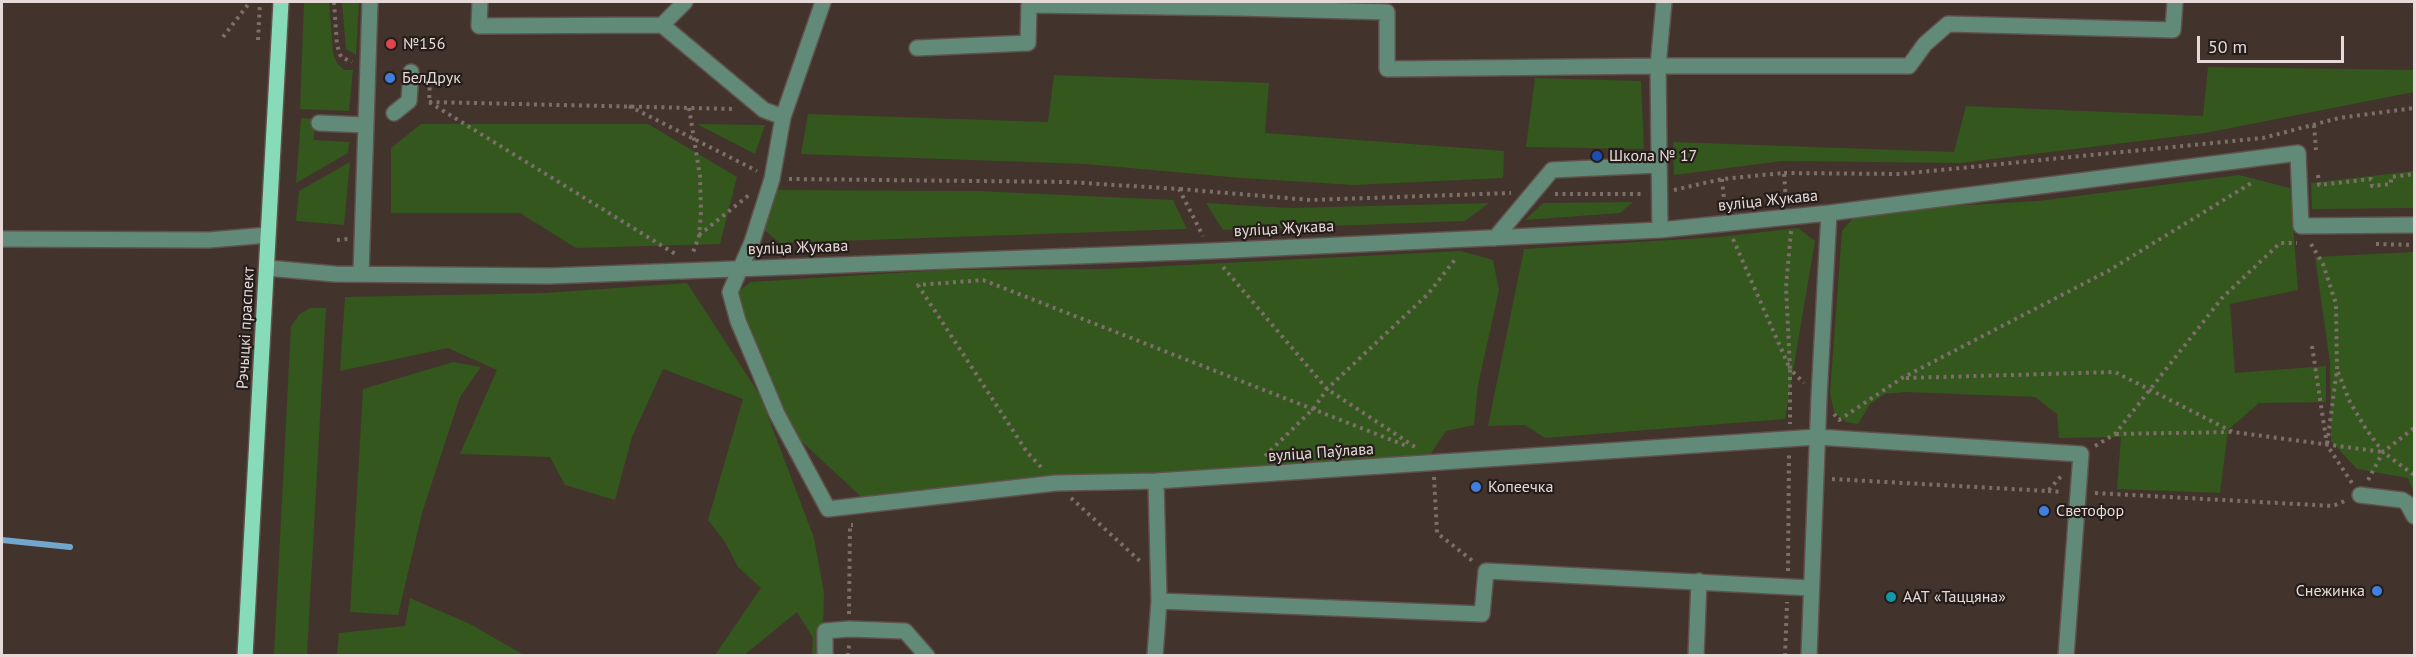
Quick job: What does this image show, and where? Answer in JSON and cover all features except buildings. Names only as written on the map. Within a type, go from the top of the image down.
[{"type":"main road","name":"Рэчыцкі праспект","points":[[245,656],[281,2]]},
{"type":"street","points":[[361,274],[370,2]]},
{"type":"street","points":[[480,2],[478,26],[662,25],[764,110],[783,117]]},
{"type":"street","points":[[662,25],[685,2]]},
{"type":"street","points":[[740,268],[752,242],[772,179],[783,117],[823,2]]},
{"type":"street","points":[[1660,230],[1658,66],[1664,2]]},
{"type":"street","points":[[917,48],[1028,43],[1029,5],[1239,5],[1387,12],[1388,69],[1909,66],[1925,44],[1948,24],[2173,30],[2175,2]]},
{"type":"street","points":[[394,113],[409,101],[411,72]]},
{"type":"street","points":[[320,123],[365,125]]},
{"type":"street","name":"вуліца Жукава","points":[[267,268],[361,274],[549,276],[1211,251],[1660,230],[1829,213],[2298,153],[2301,226],[2415,225]]},
{"type":"street","points":[[1495,238],[1552,170],[1659,165]]},
{"type":"street","points":[[1809,656],[1810,588],[1829,213]]},
{"type":"street","points":[[2,239],[209,240],[268,234]]},
{"type":"street","name":"вуліца Паўлава","points":[[740,268],[730,292],[738,321],[777,414],[828,509],[1056,483],[1156,481],[1431,460],[1817,437],[2081,454]]},
{"type":"street","points":[[2066,656],[2081,454]]},
{"type":"street","points":[[1155,656],[1159,601],[1156,481]]},
{"type":"street","points":[[2360,495],[2402,500],[2407,502],[2415,516]]},
{"type":"street","points":[[1159,601],[1482,614],[1486,571],[1699,580],[1810,588]]},
{"type":"street","points":[[1696,656],[1699,580]]},
{"type":"street","points":[[825,656],[825,631],[849,629],[905,631],[927,656]]},
{"type":"path","points":[[224,37],[250,2]]},
{"type":"path","points":[[258,40],[260,2]]},
{"type":"path","points":[[334,2],[337,45],[341,57],[349,62]]},
{"type":"path","points":[[429,102],[430,70]]},
{"type":"path","points":[[409,101],[764,110]]},
{"type":"path","points":[[429,102],[681,257],[692,257],[699,236],[700,176],[689,108]]},
{"type":"path","points":[[921,178],[1068,182],[1311,200],[1512,193],[1660,194],[1722,179],[1784,173],[1900,174],[2263,138],[2339,118],[2415,108]]},
{"type":"path","points":[[2314,124],[2316,151]]},
{"type":"path","points":[[1784,173],[1786,205]]},
{"type":"path","points":[[2318,174],[2319,185],[2371,179],[2372,186],[2391,184],[2391,177],[2415,174]]},
{"type":"path","points":[[699,236],[719,217],[772,179]]},
{"type":"path","points":[[1722,179],[1727,223],[1790,369],[1839,420],[1902,378],[2108,272],[2253,182]]},
{"type":"path","points":[[1179,189],[1211,251],[1327,389],[1431,460],[1437,533],[1486,571]]},
{"type":"path","points":[[1505,201],[1512,193]]},
{"type":"path","points":[[1785,656],[1790,439],[1790,369],[1786,287],[1791,228]]},
{"type":"path","points":[[1245,475],[1314,408],[1327,389],[1428,294],[1471,239]]},
{"type":"path","points":[[2048,491],[2081,454],[2115,434],[2222,298],[2280,243],[2322,244]]},
{"type":"path","points":[[2311,244],[2323,264],[2336,304],[2337,369],[2326,445]]},
{"type":"path","points":[[2368,244],[2415,245]]},
{"type":"path","points":[[1158,570],[1141,562],[1072,499],[1027,452],[918,285],[983,280],[1314,408],[1431,460]]},
{"type":"path","points":[[2312,346],[2326,445],[2360,495]]},
{"type":"path","points":[[2337,369],[2350,402],[2383,452],[2415,475]]},
{"type":"path","points":[[1902,378],[2115,372],[2233,432]]},
{"type":"path","points":[[1815,479],[2333,506],[2360,495],[2383,452],[2415,428]]},
{"type":"path","points":[[2115,434],[2233,432],[2383,452]]},
{"type":"path","points":[[1422,480],[1434,479]]},
{"type":"path","points":[[1062,500],[1082,498]]},
{"type":"path","points":[[848,656],[850,525],[861,524]]},
{"type":"green space","points":[[304,2],[329,2],[333,53],[337,63],[344,70],[353,70],[349,111],[300,109]]},
{"type":"green space","points":[[342,2],[359,2],[356,55],[346,49]]},
{"type":"green space","points":[[2208,67],[2414,70],[2414,92],[2205,133],[1960,163],[1782,161],[1674,175],[1673,142],[1954,152],[1966,106],[2203,116]]},
{"type":"green space","points":[[1054,75],[1269,83],[1265,133],[1504,151],[1503,178],[1354,185],[1241,178],[1086,164],[801,154],[808,114],[1048,122]]},
{"type":"green space","points":[[1535,78],[1641,81],[1644,149],[1526,147]]},
{"type":"green space","points":[[301,118],[315,119],[314,140],[349,142],[348,153],[296,183]]},
{"type":"green space","points":[[421,124],[648,124],[737,177],[720,244],[576,248],[520,213],[391,213],[391,148]]},
{"type":"green space","points":[[697,124],[765,125],[755,154]]},
{"type":"green space","points":[[350,162],[344,225],[296,221],[299,191]]},
{"type":"green space","points":[[2414,171],[2414,208],[2312,209],[2311,183]]},
{"type":"green space","points":[[2239,175],[2290,188],[2298,290],[2230,304],[2235,373],[2326,366],[2326,402],[2259,403],[2228,430],[2220,493],[2117,489],[2121,437],[2059,438],[2057,414],[2035,397],[1905,392],[1885,394],[1870,404],[1858,424],[1846,422],[1834,412],[1830,393],[1842,231],[1859,211],[2039,201]]},
{"type":"green space","points":[[776,190],[977,191],[1173,200],[1187,229],[780,243],[763,229]]},
{"type":"green space","points":[[1633,202],[1620,213],[1525,220],[1543,203]]},
{"type":"green space","points":[[1206,203],[1289,208],[1489,203],[1465,221],[1223,230]]},
{"type":"green space","points":[[1798,228],[1815,241],[1785,419],[1545,438],[1525,425],[1488,426],[1524,249],[1719,237]]},
{"type":"green space","points":[[1461,251],[1493,260],[1499,290],[1478,385],[1474,425],[1446,431],[1429,456],[1146,473],[869,504],[799,439],[755,350],[736,293],[751,282],[943,270],[1106,269]]},
{"type":"green space","points":[[2414,252],[2414,494],[2408,478],[2357,469],[2331,441],[2330,363],[2315,257]]},
{"type":"green space","points":[[687,283],[760,395],[814,538],[824,593],[822,655],[812,655],[813,638],[797,612],[744,655],[715,655],[761,588],[738,567],[725,542],[708,520],[743,399],[663,369],[632,437],[615,500],[565,485],[550,457],[460,454],[497,370],[448,348],[340,371],[345,297],[545,293]]},
{"type":"green space","points":[[310,308],[326,308],[307,655],[274,655],[291,326],[300,314]]},
{"type":"green space","points":[[453,362],[481,367],[460,397],[422,513],[398,615],[350,612],[363,389]]},
{"type":"green space","points":[[410,598],[470,624],[524,655],[337,655],[339,633],[405,626]]},
{"type":"waterway","points":[[2,540],[70,547]]},
{"type":"place","name":"№156","points":[[391,44]]},
{"type":"place","name":"БелДрук","points":[[390,78]]},
{"type":"place","name":"Школа № 17","points":[[1597,156]]},
{"type":"place","name":"Копеечка","points":[[1476,487]]},
{"type":"place","name":"Светофор","points":[[2044,511]]},
{"type":"place","name":"Снежинка","points":[[2377,591]]},
{"type":"place","name":"ААТ «Таццяна»","points":[[1891,597]]}]
